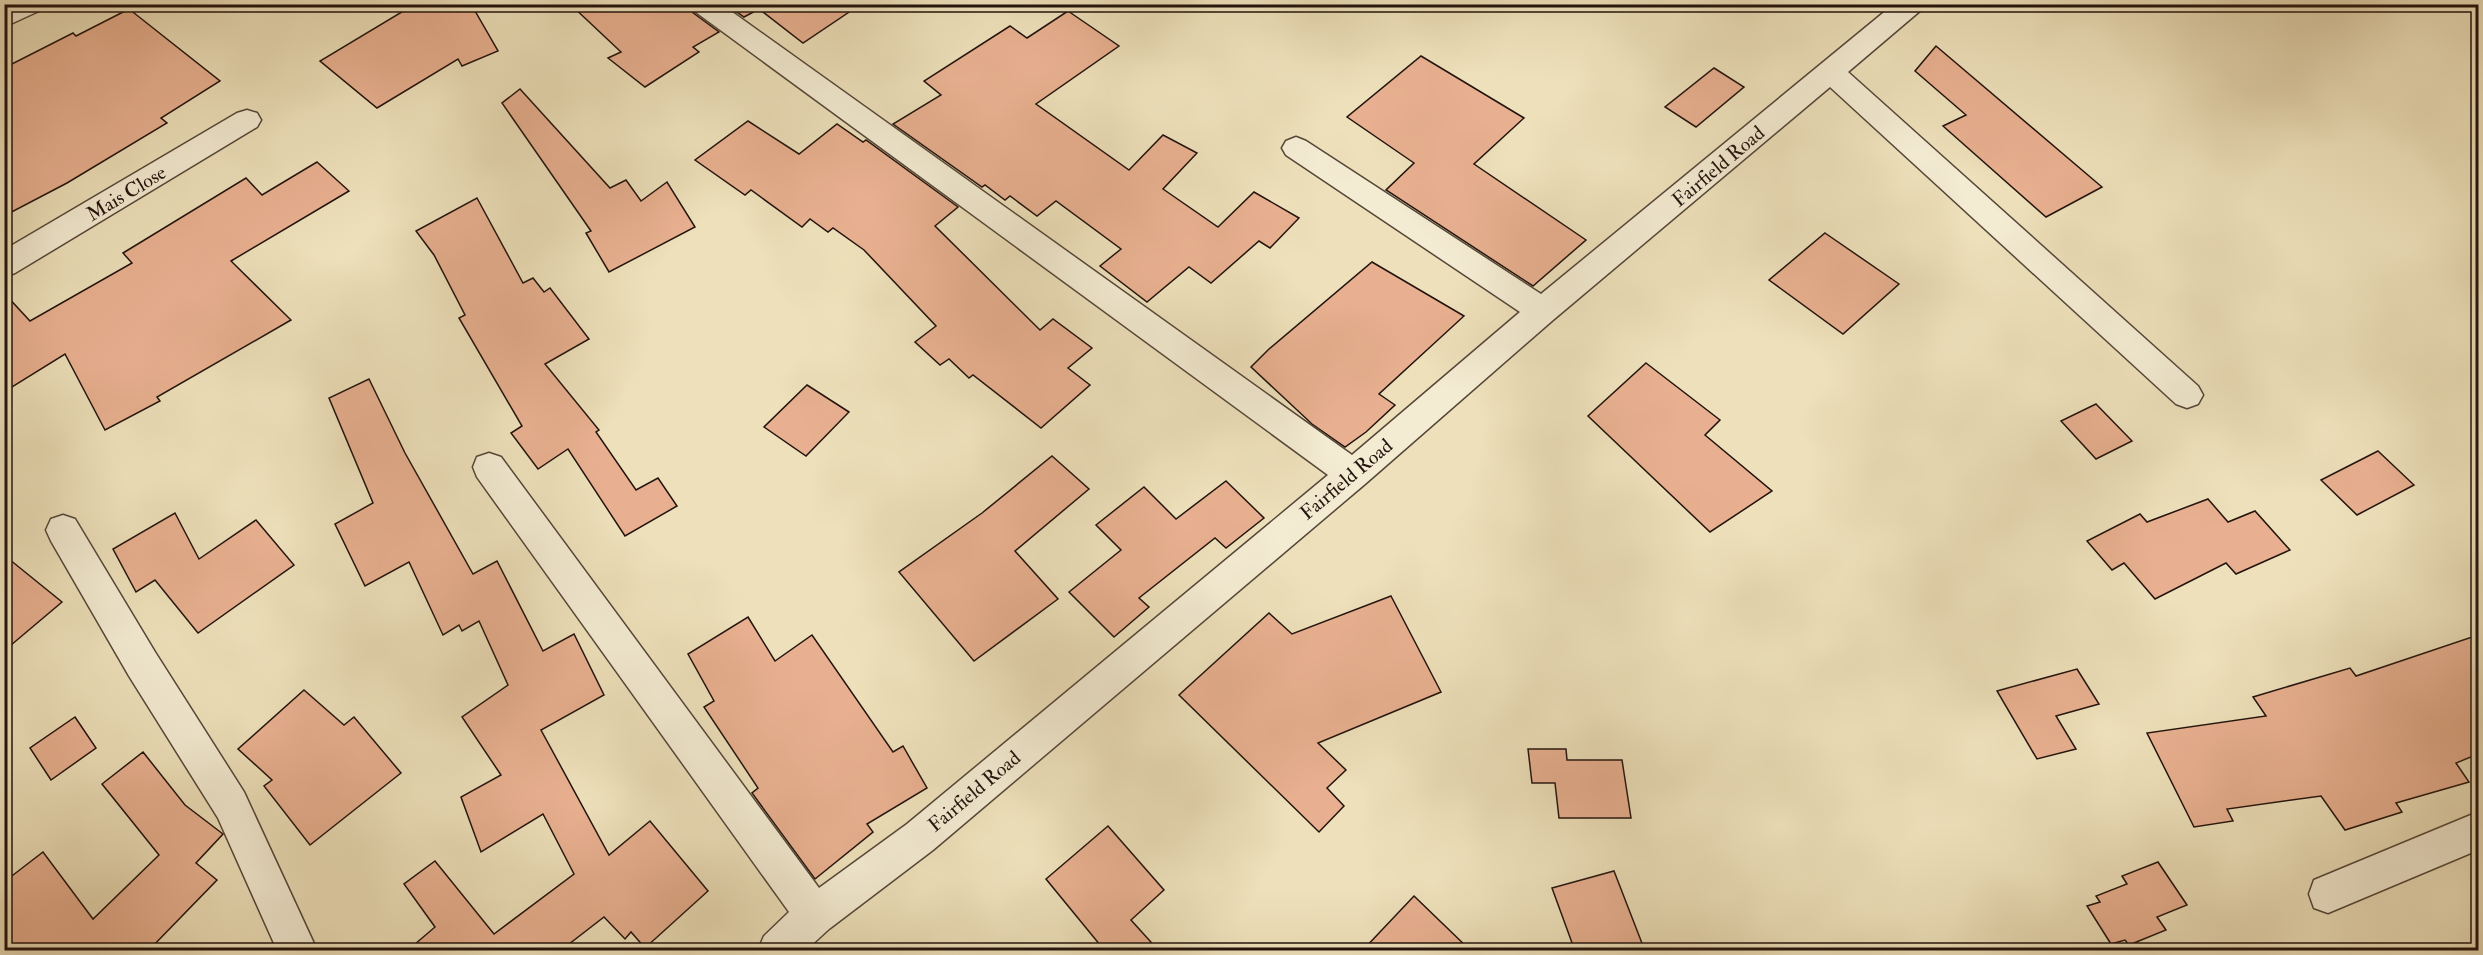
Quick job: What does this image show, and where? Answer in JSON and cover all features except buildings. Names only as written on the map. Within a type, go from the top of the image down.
[{"type":"street","points":[[4,18],[32,4]]},
{"type":"street","points":[[702,4],[1353,474]]},
{"type":"street","name":"Fairfield Road","points":[[778,951],[815,915],[920,837],[1353,474],[1542,312],[1912,4]]},
{"type":"street","points":[[1831,72],[2187,395]]},
{"type":"street","name":"Mais Close","points":[[4,265],[247,120]]},
{"type":"street","points":[[1296,148],[1542,312]]},
{"type":"street","points":[[489,468],[815,915]]},
{"type":"street","points":[[63,530],[142,664],[231,805],[297,951]]},
{"type":"street","points":[[2328,894],[2478,831]]}]
